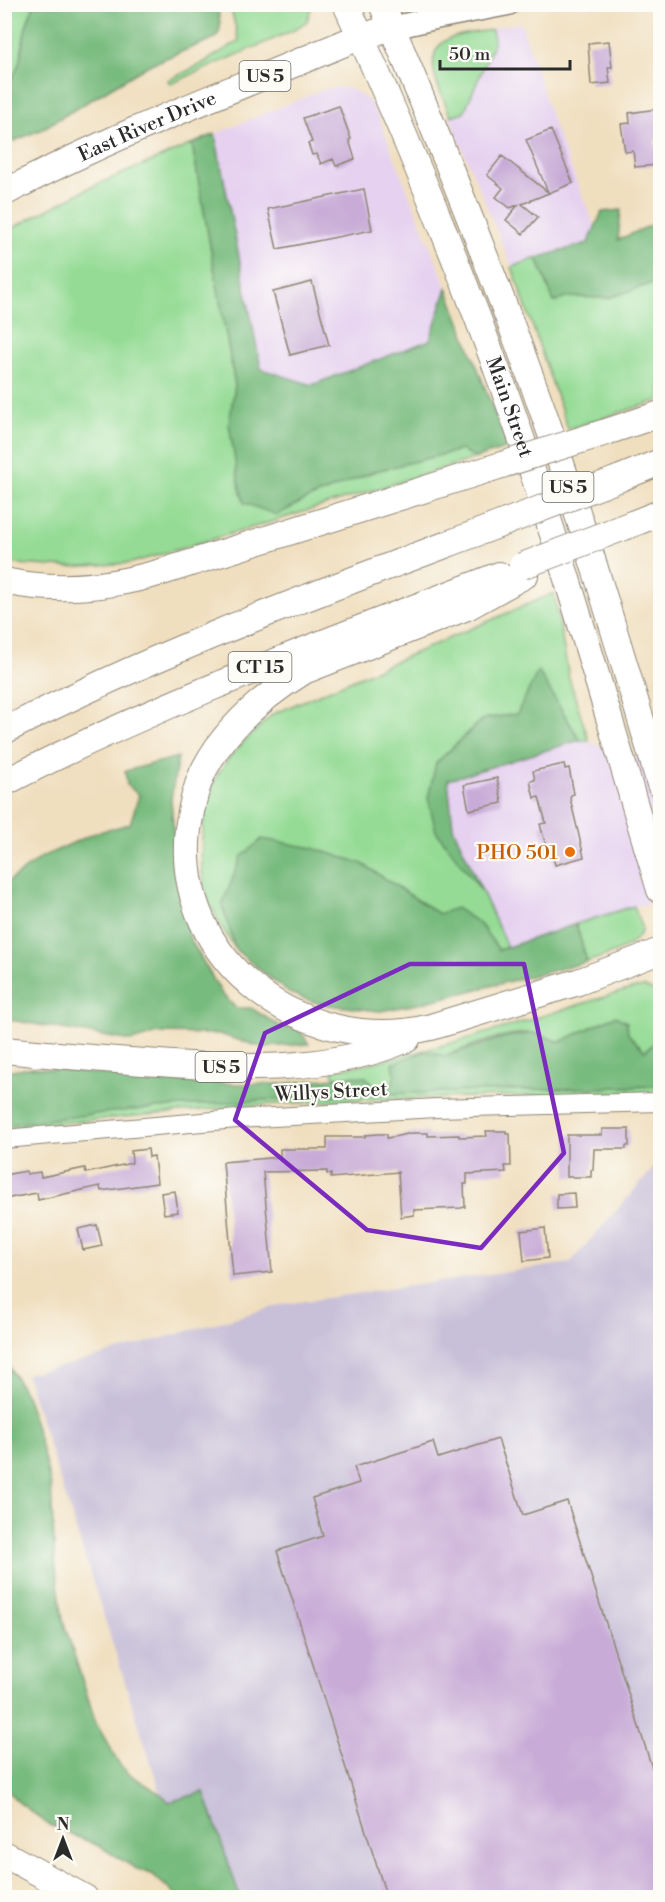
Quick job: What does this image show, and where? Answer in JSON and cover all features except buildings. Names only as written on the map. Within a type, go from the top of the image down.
[{"type":"highway","name":"Main Street","points":[[346,4],[439,219],[503,388],[581,623],[660,890]]},
{"type":"highway","name":"Main Street","points":[[382,4],[474,229],[532,383],[582,531],[660,784]]},
{"type":"highway","name":"East River Drive","points":[[4,193],[168,115],[361,37],[392,28]]},
{"type":"highway","points":[[4,581],[40,587],[71,588],[106,585],[136,579],[660,414]]},
{"type":"highway","name":"CT 15","points":[[4,731],[114,677],[206,637],[660,462]]},
{"type":"highway","name":"CT 15","points":[[4,783],[212,686],[524,570],[574,546],[660,513]]},
{"type":"highway","points":[[431,1027],[407,1032],[383,1033],[331,1026],[287,1010],[250,984],[219,950],[195,905],[187,860],[191,813],[204,769],[224,740],[253,708],[287,681],[324,662],[467,607],[524,570]]},
{"type":"highway","points":[[618,745],[648,741]]},
{"type":"highway","name":"US 5","points":[[4,1050],[233,1067],[301,1066],[343,1060],[380,1050],[431,1027],[578,982],[660,951]]},
{"type":"highway","points":[[4,1854],[85,1898]]},
{"type":"main road","points":[[392,28],[508,4]]},
{"type":"street","name":"Willys Street","points":[[4,1139],[237,1119],[437,1108],[660,1102]]},
{"type":"highlighted area","points":[[410,964],[524,964],[564,1153],[481,1248],[367,1230],[235,1120],[265,1033]]},
{"type":"shaded area","points":[[521,23],[554,126],[595,227],[588,243],[512,267],[449,116],[464,111],[492,48],[494,40],[492,28]]},
{"type":"shaded area","points":[[341,87],[355,91],[370,102],[377,114],[447,288],[430,340],[312,385],[260,369],[215,134],[322,90]]},
{"type":"shaded area","points":[[580,740],[660,763],[660,901],[620,910],[507,947],[453,827],[448,779]]},
{"type":"shaded area","points":[[660,1161],[660,1897],[240,1897],[204,1792],[169,1802],[161,1794],[26,1374],[64,1366],[284,1304],[570,1263]]},
{"type":"green space","points":[[5,5],[34,5],[26,27],[18,67],[5,88]]},
{"type":"green space","points":[[34,5],[218,5],[220,31],[215,38],[149,65],[42,129],[5,145],[5,88],[18,67],[26,27]]},
{"type":"green space","points":[[230,5],[312,5],[307,21],[292,31],[170,84],[168,80],[198,66],[239,41]]},
{"type":"green space","points":[[492,30],[494,40],[492,48],[464,112],[451,116],[441,96],[434,72],[433,61],[436,51],[443,43],[454,37]]},
{"type":"green space","points":[[215,134],[261,369],[312,385],[430,340],[447,288],[508,448],[476,458],[461,450],[375,471],[305,500],[277,515],[244,503],[229,424],[235,385],[192,144]]},
{"type":"green space","points":[[192,144],[235,385],[229,424],[277,515],[305,500],[375,471],[461,450],[476,458],[131,563],[68,567],[16,564],[5,560],[5,232],[89,188]]},
{"type":"green space","points":[[621,210],[618,240],[660,221],[660,281],[608,298],[568,297],[554,302],[537,258],[588,243],[602,212]]},
{"type":"green space","points":[[537,258],[554,302],[568,297],[608,298],[660,281],[660,400],[568,429],[512,267]]},
{"type":"green space","points":[[554,593],[569,678],[589,741],[580,740],[538,672],[517,714],[483,719],[436,763],[436,831],[482,891],[507,947],[499,950],[479,923],[439,914],[361,863],[223,905],[236,950],[209,902],[202,874],[201,857],[206,808],[210,793],[220,771],[233,753],[273,714]]},
{"type":"green space","points":[[538,671],[580,740],[448,780],[453,827],[482,891],[436,831],[428,798],[436,763],[483,719],[517,714]]},
{"type":"green space","points":[[178,757],[171,799],[178,887],[190,939],[222,994],[236,1008],[251,1008],[278,1025],[299,1030],[309,1044],[261,1047],[219,1034],[158,1033],[132,1041],[5,1019],[5,884],[42,857],[95,833],[130,824],[139,795],[127,785],[125,771]]},
{"type":"green space","points":[[262,839],[313,848],[361,863],[439,914],[456,908],[479,923],[499,950],[576,924],[587,962],[418,1004],[380,1011],[320,1004],[289,993],[236,950],[222,905],[241,857]]},
{"type":"green space","points":[[634,906],[642,930],[638,937],[618,951],[587,962],[576,924]]},
{"type":"green space","points":[[644,987],[660,994],[660,1038],[645,1051],[628,1034],[615,1016],[560,1042],[543,1035],[519,1033],[484,1042],[395,1076],[390,1088],[376,1088],[352,1076],[334,1077],[333,1070],[446,1045]]},
{"type":"green space","points":[[615,1016],[627,1022],[628,1034],[645,1051],[660,1038],[660,1086],[313,1096],[120,1111],[5,1125],[5,1071],[33,1067],[156,1080],[238,1084],[281,1084],[352,1076],[366,1077],[376,1088],[390,1088],[395,1076],[393,1063],[426,1051],[445,1056],[505,1037],[533,1033],[560,1042]]},
{"type":"green space","points":[[660,1086],[660,1092],[257,1105],[5,1128],[4,1125],[120,1111],[313,1096]]},
{"type":"green space","points":[[4,1358],[27,1397],[43,1453],[51,1486],[55,1561],[63,1620],[96,1723],[120,1765],[169,1802],[204,1792],[240,1897],[177,1896],[153,1875],[135,1868],[99,1846],[48,1824],[17,1801],[5,1788]]},
{"type":"place","name":"PHO 501","points":[[570,852]]}]
